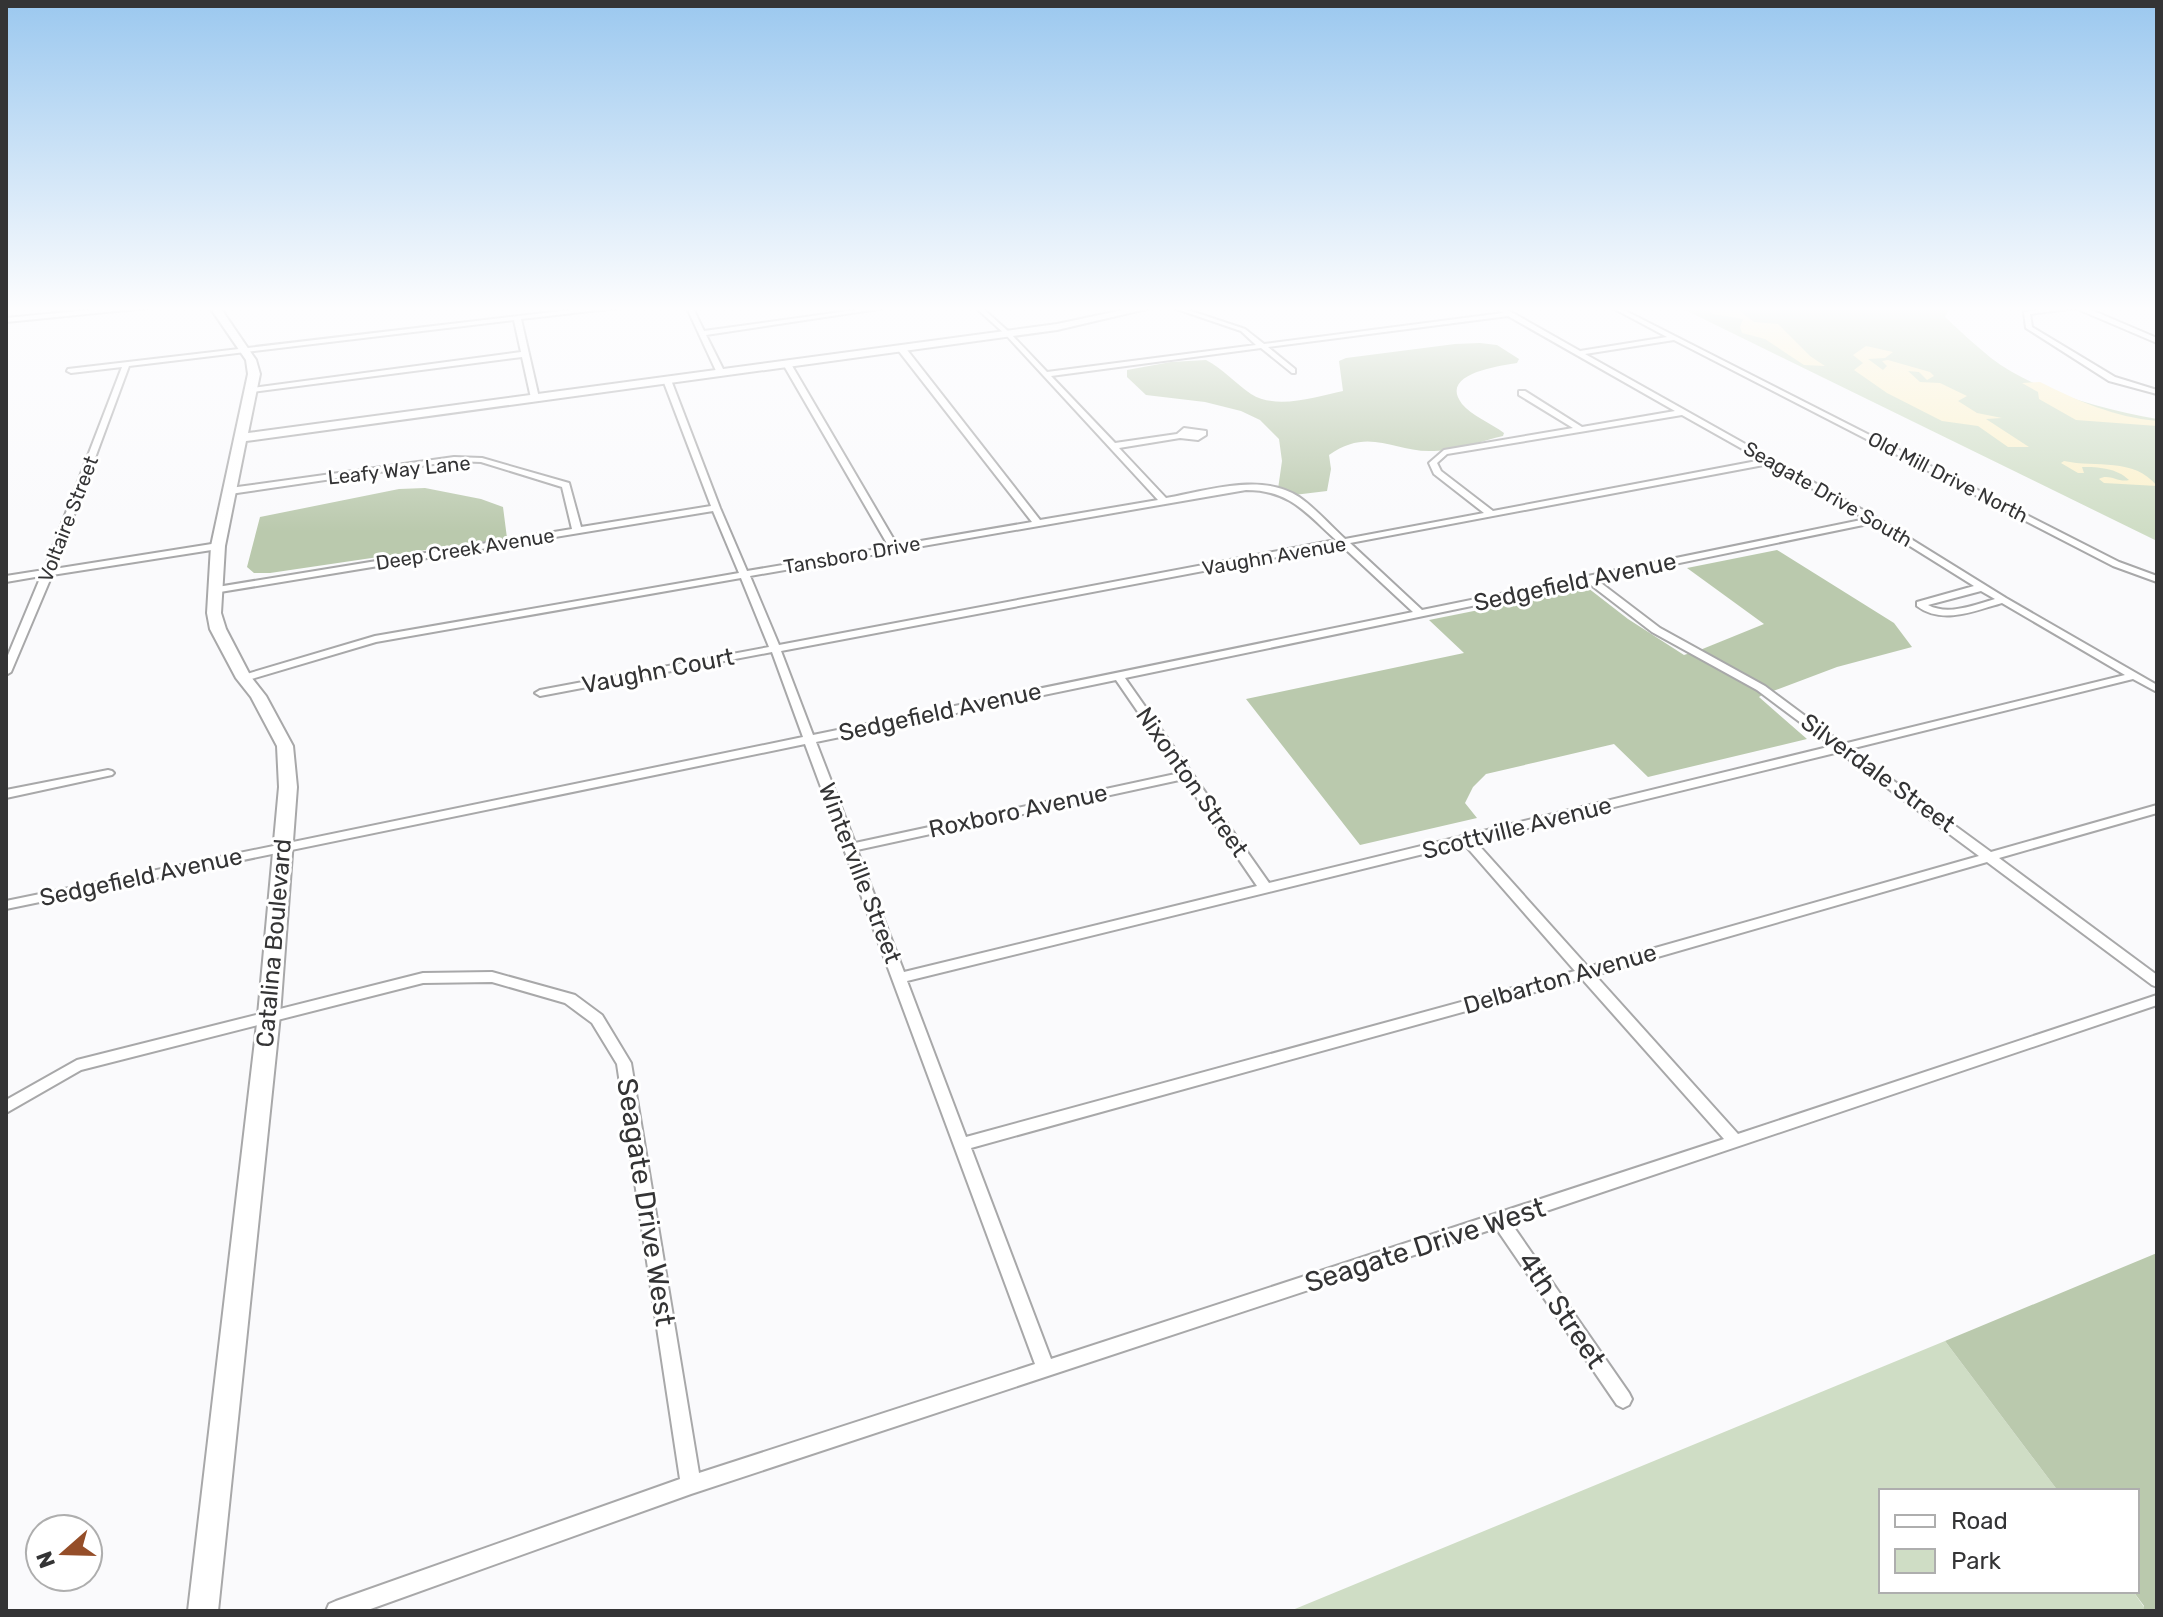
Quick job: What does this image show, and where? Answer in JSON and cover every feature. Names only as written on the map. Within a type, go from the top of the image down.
[{"type":"street","name":"Voltaire Street","points":[[6,672],[48,572],[120,381]]},
{"type":"street","name":"Catalina Boulevard","points":[[203,1611],[269,1015],[288,787],[285,746],[218,629],[214,590],[218,546],[253,381]]},
{"type":"street","points":[[252,390],[317,381]]},
{"type":"street","points":[[531,381],[535,398]]},
{"type":"street","points":[[241,438],[656,381]]},
{"type":"street","name":"Winterville Street","points":[[668,381],[775,648],[1046,1369]]},
{"type":"street","points":[[797,381],[894,548]]},
{"type":"street","points":[[927,381],[1038,523]]},
{"type":"street","points":[[1053,381],[1164,501]]},
{"type":"street","name":"Seagate Drive South","points":[[1630,381],[1874,520],[2003,600],[2157,689]]},
{"type":"street","name":"Old Mill Drive North","points":[[1761,381],[2116,564],[2157,579]]},
{"type":"street","points":[[2121,381],[2157,392]]},
{"type":"street","points":[[1522,393],[1580,429]]},
{"type":"street","points":[[1493,515],[1437,472],[1433,463],[1444,452],[1684,412]]},
{"type":"street","points":[[1114,446],[1180,436]]},
{"type":"street","name":"Leafy Way Lane","points":[[230,491],[454,459],[482,460],[566,485],[577,531]]},
{"type":"street","name":"Vaughn Avenue","points":[[775,648],[1772,461]]},
{"type":"street","name":"Tansboro Drive","points":[[244,678],[375,639],[1246,487],[1266,487],[1295,498],[1421,614]]},
{"type":"street","name":"Deep Creek Avenue","points":[[214,590],[716,508]]},
{"type":"street","name":"Sedgefield Avenue","points":[[6,905],[1874,520]]},
{"type":"street","points":[[6,579],[218,546]]},
{"type":"street","name":"Silverdale Street","points":[[1589,579],[1656,630],[1761,688],[2157,982]]},
{"type":"street","points":[[1983,587],[1920,604],[1930,611],[1941,613],[2003,600]]},
{"type":"street","name":"Vaughn Court","points":[[540,693],[775,648]]},
{"type":"street","name":"Nixonton Street","points":[[1118,675],[1266,889]]},
{"type":"street","name":"Scottville Avenue","points":[[899,978],[2134,676]]},
{"type":"street","points":[[6,794],[108,773]]},
{"type":"street","name":"Roxboro Avenue","points":[[850,848],[1186,775]]},
{"type":"street","name":"Delbarton Avenue","points":[[962,1144],[1585,973],[2157,809]]},
{"type":"street","points":[[1467,840],[1735,1141]]},
{"type":"street","name":"Seagate Drive West","points":[[6,1107],[77,1066],[423,978],[492,977],[570,999],[597,1019],[624,1063],[691,1485]]},
{"type":"street","name":"Seagate Drive West","points":[[336,1611],[691,1485],[1500,1220],[2157,1000]]},
{"type":"street","name":"4th Street","points":[[1500,1220],[1623,1399]]},
{"type":"green space","points":[[1132,381],[1235,381],[1261,399],[1284,402],[1343,391],[1342,381],[1462,381],[1457,393],[1462,404],[1504,433],[1503,436],[1442,451],[1357,442],[1329,455],[1331,469],[1327,491],[1294,495],[1278,489],[1282,461],[1279,439],[1260,420],[1241,411],[1205,402],[1146,395]]},
{"type":"green space","points":[[1831,381],[2031,381],[2070,398],[2157,419],[2157,541]]},
{"type":"green space","points":[[425,488],[481,499],[503,507],[507,538],[270,573],[254,573],[247,567],[260,517],[399,489]]},
{"type":"green space","points":[[1777,550],[1894,623],[1912,647],[1837,667],[1773,691],[1700,650],[1764,624],[1687,568]]},
{"type":"green space","points":[[1588,588],[1628,619],[1684,655],[1690,653],[1756,690],[1762,695],[1759,697],[1807,739],[1648,777],[1614,744],[1486,774],[1473,787],[1465,803],[1477,818],[1360,845],[1246,699],[1464,653],[1429,620]]},
{"type":"green space","points":[[2157,1253],[2157,1611],[2143,1611],[2144,1606],[2134,1593],[2139,1593],[2139,1489],[2056,1489],[1945,1341]]},
{"type":"green space","points":[[1945,1341],[2056,1489],[1879,1489],[1879,1593],[2134,1593],[2144,1607],[2143,1611],[1290,1611]]},
{"type":"sand","points":[[1870,381],[1940,383],[1967,396],[1958,401],[1977,413],[2002,418],[1986,419],[2029,447],[2008,447],[1978,426],[1942,421]]},
{"type":"sand","points":[[2040,382],[2097,407],[2157,421],[2157,426],[2076,420],[2039,399],[2038,392],[2022,383]]},
{"type":"sand","points":[[2061,463],[2126,467],[2148,477],[2157,486],[2104,483],[2099,479],[2129,480],[2119,473],[2101,468],[2082,467],[2084,473],[2078,473]]}]
